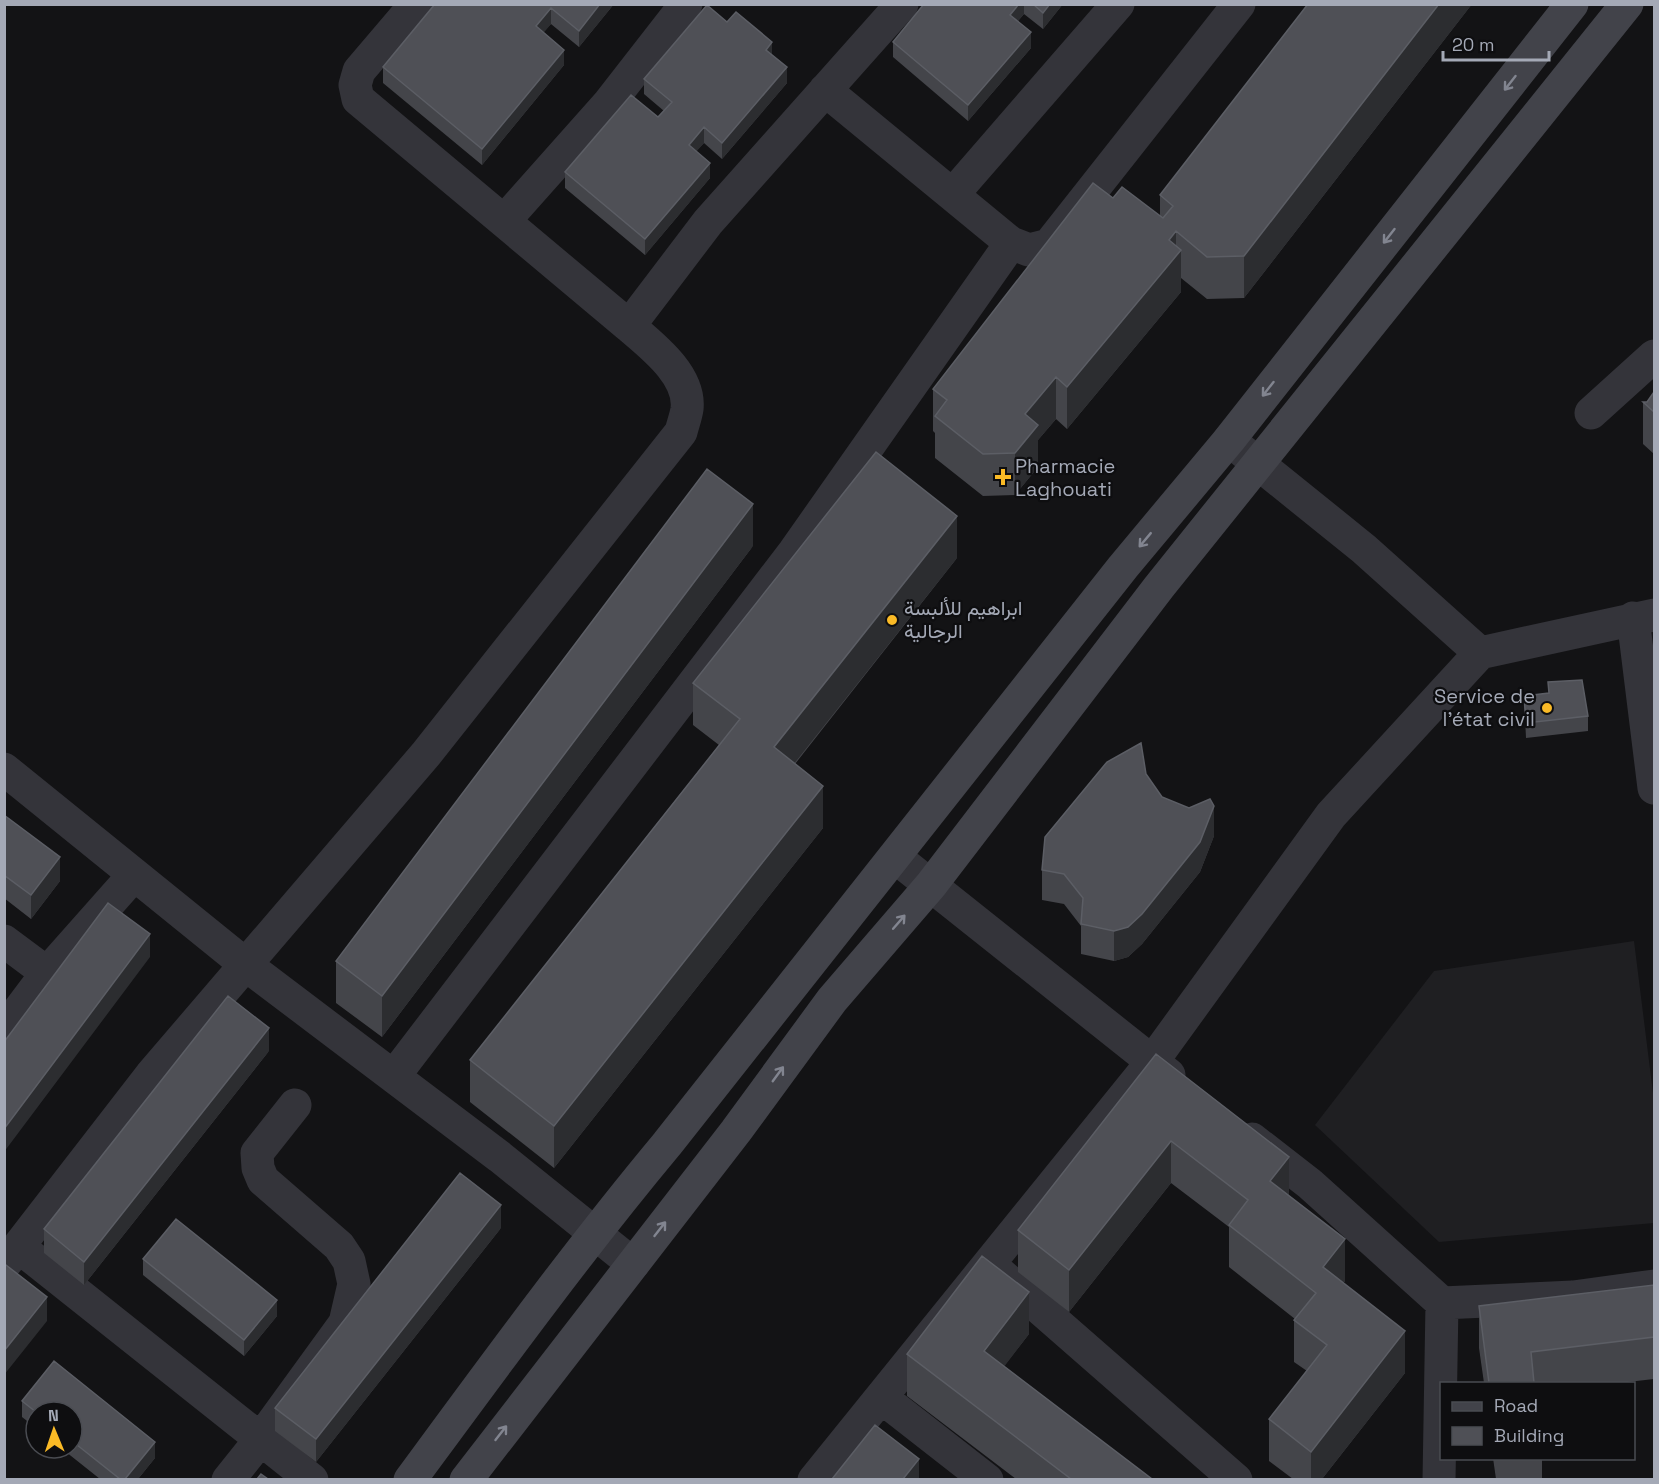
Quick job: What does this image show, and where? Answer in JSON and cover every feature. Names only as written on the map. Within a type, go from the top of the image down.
[{"type":"main road","points":[[410,1479],[551,1294],[593,1233],[668,1144],[1123,567],[1229,440],[1572,4]]},
{"type":"main road","points":[[466,1479],[736,1131],[832,1000],[931,885],[1060,713],[1258,461],[1627,4]]},
{"type":"street","points":[[312,1479],[12,1256],[151,1075],[426,754],[681,432],[687,407],[681,382],[655,347],[358,99],[355,85],[359,71],[416,4]]},
{"type":"street","points":[[505,220],[609,103],[686,4]]},
{"type":"street","points":[[629,326],[708,222],[902,4]]},
{"type":"street","points":[[954,194],[1118,4]]},
{"type":"street","points":[[825,90],[1011,243],[1029,250],[1049,245],[1239,4]]},
{"type":"street","points":[[394,1076],[794,552],[1011,243]]},
{"type":"street","points":[[1591,413],[1653,360]]},
{"type":"street","points":[[1229,440],[1258,461],[1364,549],[1480,653]]},
{"type":"street","points":[[814,1479],[882,1398],[988,1263],[1152,1062],[1331,815],[1480,653],[1644,617],[1654,789]]},
{"type":"street","points":[[4,769],[246,965],[394,1076],[633,1264]]},
{"type":"street","points":[[896,857],[1190,1091]]},
{"type":"street","points":[[4,1030],[47,973],[134,876]]},
{"type":"street","points":[[4,941],[47,973]]},
{"type":"street","points":[[228,1479],[260,1440],[345,1323],[354,1284],[349,1261],[339,1246],[263,1180],[258,1168],[257,1153],[295,1105]]},
{"type":"street","points":[[1227,1119],[1310,1184],[1443,1303],[1573,1297],[1654,1286]]},
{"type":"street","points":[[988,1263],[1236,1479]]},
{"type":"street","points":[[1441,1382],[1443,1303]]},
{"type":"street","points":[[882,1398],[987,1479]]},
{"type":"street","points":[[1439,1479],[1440,1435]]},
{"type":"shaded area","points":[[1634,941],[1654,1101],[1654,1223],[1439,1242],[1315,1125],[1434,971]]},
{"type":"building","points":[[435,4],[600,4],[579,31],[551,8],[536,26],[564,50],[482,149],[383,67]]},
{"type":"building","points":[[924,4],[1019,4],[1010,15],[1031,32],[968,105],[893,42]]},
{"type":"building","points":[[1033,4],[1050,4],[1043,13]]},
{"type":"building","points":[[1308,4],[1439,4],[1244,256],[1207,257],[1176,231],[1169,240],[1181,250],[1067,387],[1056,377],[1025,414],[1038,425],[1015,453],[983,454],[935,416],[947,400],[933,389],[1093,183],[1113,198],[1122,187],[1163,218],[1173,206],[1160,195]]},
{"type":"building","points":[[707,5],[727,22],[736,12],[772,42],[766,50],[787,67],[722,143],[704,127],[689,145],[710,163],[645,239],[565,172],[631,95],[658,117],[672,102],[644,79]]},
{"type":"building","points":[[1654,392],[1654,412],[1643,402],[1647,402]]},
{"type":"building","points":[[876,452],[957,516],[774,747],[823,786],[554,1126],[470,1060],[740,719],[693,683]]},
{"type":"building","points":[[707,469],[753,504],[382,996],[336,961]]},
{"type":"building","points":[[1582,680],[1588,716],[1526,723],[1524,696],[1549,693],[1548,682]]},
{"type":"building","points":[[1141,743],[1146,774],[1162,797],[1189,808],[1210,799],[1214,806],[1200,842],[1142,914],[1128,927],[1114,931],[1081,924],[1083,898],[1064,874],[1042,870],[1045,837],[1107,762]]},
{"type":"building","points":[[4,815],[60,857],[31,895],[4,875]]},
{"type":"building","points":[[108,903],[150,934],[4,1129],[4,1042]]},
{"type":"building","points":[[228,996],[269,1028],[84,1262],[44,1229]]},
{"type":"building","points":[[1156,1054],[1289,1157],[1270,1181],[1345,1239],[1323,1267],[1405,1331],[1311,1452],[1269,1419],[1327,1345],[1294,1320],[1316,1293],[1229,1225],[1248,1200],[1171,1141],[1069,1270],[1018,1230]]},
{"type":"building","points":[[460,1173],[501,1205],[316,1439],[275,1408]]},
{"type":"building","points":[[176,1219],[277,1300],[244,1340],[143,1259]]},
{"type":"building","points":[[982,1256],[1029,1292],[984,1351],[1152,1479],[1071,1479],[907,1354]]},
{"type":"building","points":[[6,1265],[47,1297],[4,1351],[4,1267]]},
{"type":"building","points":[[1654,1285],[1654,1337],[1531,1352],[1534,1382],[1489,1382],[1479,1306]]},
{"type":"building","points":[[54,1361],[155,1442],[125,1479],[120,1479],[84,1450],[84,1400],[22,1401]]},
{"type":"building","points":[[875,1425],[919,1459],[903,1479],[832,1479]]},
{"type":"building","points":[[261,1474],[268,1479],[257,1479]]},
{"type":"place","name":"Pharmacie Laghouati","points":[[1003,477]]},
{"type":"place","name":"ابراهيم للألبسة الرجالية","points":[[892,620]]},
{"type":"place","name":"Service de l'état civil","points":[[1547,708]]}]
